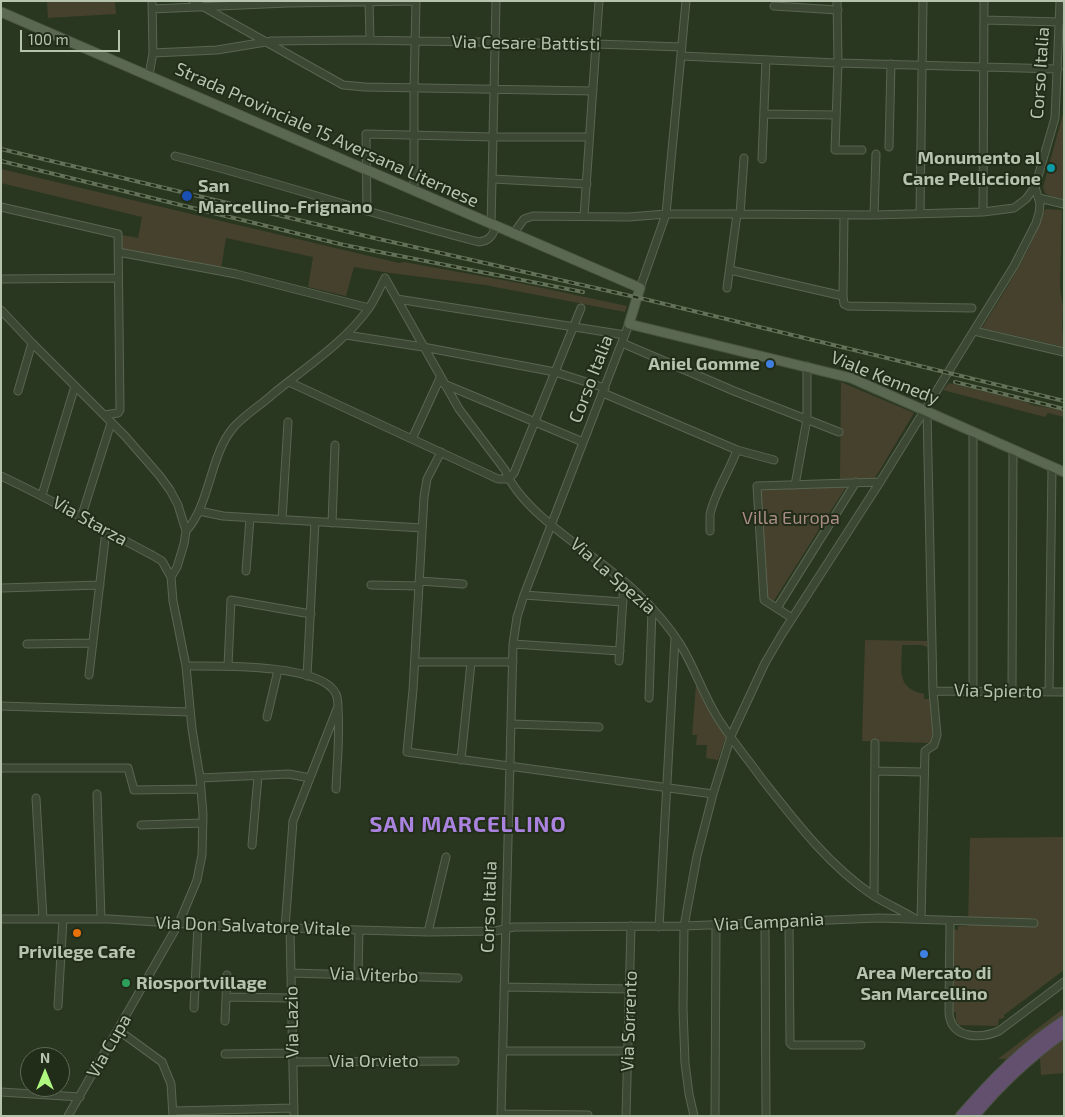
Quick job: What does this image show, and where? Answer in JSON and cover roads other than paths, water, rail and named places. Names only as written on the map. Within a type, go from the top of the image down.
[{"type":"highway","points":[[961,1116],[985,1088],[1015,1059],[1044,1034],[1064,1021]]},
{"type":"highway","points":[[974,1116],[1036,1052],[1064,1032]]},
{"type":"main road","name":"Strada Provinciale 15 Aversana Liternese","points":[[1,12],[640,288]]},
{"type":"main road","name":"Corso Italia","points":[[629,324],[640,288]]},
{"type":"main road","name":"Viale Kennedy","points":[[629,324],[850,378],[1064,472]]},
{"type":"street","points":[[193,1],[343,85],[351,87],[593,91]]},
{"type":"street","points":[[149,75],[153,53],[152,5],[203,7],[250,3],[416,1],[413,135],[414,192]]},
{"type":"street","points":[[175,156],[248,175],[398,221],[479,242],[489,240],[494,226],[496,1]]},
{"type":"street","points":[[584,216],[599,1]]},
{"type":"street","points":[[513,234],[528,217],[629,217],[666,214],[686,1]]},
{"type":"street","points":[[838,1],[835,150],[862,150]]},
{"type":"street","points":[[920,213],[923,1]]},
{"type":"street","points":[[983,212],[984,1]]},
{"type":"street","name":"Corso Italia","points":[[640,288],[666,214],[874,215],[983,212],[1014,208],[1026,199],[1035,187],[1055,118],[1060,1]]},
{"type":"street","points":[[369,2],[370,40]]},
{"type":"street","points":[[774,6],[838,10]]},
{"type":"street","points":[[984,20],[1060,22]]},
{"type":"street","name":"Via Cesare Battisti","points":[[153,53],[217,50],[265,42],[370,40],[682,47]]},
{"type":"street","points":[[681,56],[838,63],[1058,69]]},
{"type":"street","points":[[762,159],[766,60]]},
{"type":"street","points":[[888,147],[891,64]]},
{"type":"street","points":[[764,114],[836,115]]},
{"type":"street","points":[[367,211],[366,134],[589,137]]},
{"type":"street","points":[[874,215],[876,154]]},
{"type":"street","points":[[727,288],[739,214],[744,158]]},
{"type":"street","points":[[493,180],[587,184]]},
{"type":"street","points":[[694,1116],[685,1063],[683,1009],[684,926],[697,856],[713,794],[731,736],[766,663],[792,618],[925,411],[1014,266],[1040,213],[1039,198],[1035,187]]},
{"type":"street","points":[[1039,198],[1064,204]]},
{"type":"street","points":[[1,207],[118,234],[120,410],[118,413],[104,415]]},
{"type":"street","points":[[844,215],[842,296],[844,304],[848,306],[972,308]]},
{"type":"street","points":[[118,252],[236,274],[369,308],[346,335],[247,414],[232,429],[224,444],[199,511],[186,531]]},
{"type":"street","points":[[730,270],[842,296]]},
{"type":"street","points":[[1,280],[118,278]]},
{"type":"street","name":"Via La Spezia","points":[[369,308],[385,278],[442,381],[519,494],[552,525],[624,582],[667,625],[676,638],[716,716],[772,791],[815,844],[838,867],[874,895],[918,919]]},
{"type":"street","points":[[397,299],[573,327],[623,339],[734,391],[839,432]]},
{"type":"street","points":[[288,382],[498,479],[508,479],[514,473],[581,308]]},
{"type":"street","points":[[1,310],[125,436],[170,490],[178,505],[186,531],[177,567],[171,577]]},
{"type":"street","name":"Corso Italia","points":[[501,1115],[504,928],[513,644],[517,618],[524,595],[629,324]]},
{"type":"street","points":[[974,331],[1064,352]]},
{"type":"street","points":[[346,335],[423,347],[555,372],[604,390],[737,450],[774,460]]},
{"type":"street","points":[[18,390],[32,343]]},
{"type":"street","points":[[795,485],[807,419],[807,366]]},
{"type":"street","points":[[412,439],[442,381],[535,423],[584,442]]},
{"type":"street","points":[[42,495],[75,386]]},
{"type":"street","points":[[918,919],[925,751],[934,745],[937,735],[933,691],[925,411]]},
{"type":"street","points":[[282,520],[288,422]]},
{"type":"street","points":[[81,518],[111,423]]},
{"type":"street","points":[[973,432],[973,691]]},
{"type":"street","points":[[332,523],[335,445]]},
{"type":"street","points":[[1012,691],[1013,449]]},
{"type":"street","points":[[710,531],[710,515],[715,499],[730,470],[737,450]]},
{"type":"street","points":[[441,452],[427,479],[424,496],[407,752],[713,794]]},
{"type":"street","points":[[1049,692],[1052,466]]},
{"type":"street","name":"Via Starza","points":[[1,476],[42,495],[81,518],[152,555],[162,561],[171,577]]},
{"type":"street","points":[[776,608],[856,482]]},
{"type":"street","points":[[792,618],[764,600],[757,486],[880,482]]},
{"type":"street","points":[[199,511],[223,516],[422,528]]},
{"type":"street","points":[[246,571],[250,518]]},
{"type":"street","points":[[307,676],[316,522]]},
{"type":"street","points":[[89,675],[106,531]]},
{"type":"street","name":"Via Cupa","points":[[68,1116],[179,923],[197,880],[202,855],[203,823],[200,778],[190,712],[186,666],[173,601],[171,577]]},
{"type":"street","points":[[619,661],[624,582]]},
{"type":"street","points":[[371,585],[462,584]]},
{"type":"street","points":[[1,588],[100,585]]},
{"type":"street","points":[[524,595],[623,602]]},
{"type":"street","points":[[228,666],[231,600],[310,614]]},
{"type":"street","points":[[649,698],[652,609]]},
{"type":"street","points":[[659,926],[676,638]]},
{"type":"street","points":[[28,644],[93,643]]},
{"type":"street","points":[[513,644],[620,651]]},
{"type":"street","points":[[414,662],[513,662]]},
{"type":"street","points":[[461,760],[471,663]]},
{"type":"street","points":[[186,666],[254,666],[307,676],[320,680],[332,687],[337,695],[340,744],[336,789]]},
{"type":"street","points":[[267,717],[278,670]]},
{"type":"street","name":"Via Spierto","points":[[933,691],[1064,692]]},
{"type":"street","points":[[1,706],[190,712]]},
{"type":"street","name":"Via Lazio","points":[[294,1112],[287,928],[293,821],[338,706]]},
{"type":"street","points":[[511,724],[599,727]]},
{"type":"street","points":[[874,895],[875,743]]},
{"type":"street","points":[[1,768],[128,768],[134,790],[201,790]]},
{"type":"street","points":[[875,771],[924,772]]},
{"type":"street","points":[[200,778],[288,774],[310,778]]},
{"type":"street","points":[[252,845],[258,776]]},
{"type":"street","points":[[97,794],[101,919]]},
{"type":"street","points":[[36,798],[43,919]]},
{"type":"street","points":[[141,825],[203,823]]},
{"type":"street","points":[[428,932],[446,857]]},
{"type":"street","points":[[893,906],[895,918]]},
{"type":"street","name":"Via Campania","points":[[504,928],[684,926],[895,918],[1034,923]]},
{"type":"street","name":"Via Don Salvatore Vitale","points":[[1,919],[101,919],[287,928],[428,932],[495,931],[504,928]]},
{"type":"street","points":[[58,1006],[63,919]]},
{"type":"street","points":[[950,921],[949,1013],[952,1025],[960,1033],[978,1036],[990,1035],[999,1031],[1064,982]]},
{"type":"street","points":[[790,922],[790,1043],[792,1045],[861,1045]]},
{"type":"street","points":[[766,923],[766,1116]]},
{"type":"street","points":[[194,1008],[198,924]]},
{"type":"street","points":[[715,1116],[716,925]]},
{"type":"street","name":"Via Sorrento","points":[[626,1116],[631,926]]},
{"type":"street","points":[[358,975],[359,930]]},
{"type":"street","name":"Via Viterbo","points":[[290,973],[458,978]]},
{"type":"street","points":[[225,1021],[227,975]]},
{"type":"street","points":[[504,987],[630,989]]},
{"type":"street","points":[[226,997],[291,998]]},
{"type":"street","points":[[118,1030],[162,1062],[171,1084],[173,1113],[294,1112]]},
{"type":"street","points":[[503,1051],[628,1051]]},
{"type":"street","points":[[225,1054],[292,1053]]},
{"type":"street","name":"Via Orvieto","points":[[293,1062],[455,1061]]},
{"type":"street","points":[[1,1092],[80,1097]]},
{"type":"street","points":[[501,1115],[588,1114]]},
{"type":"railway","points":[[1,149],[370,237],[644,299],[1064,401]]},
{"type":"railway","points":[[1,161],[344,245],[583,292]]},
{"type":"railway","points":[[955,382],[1064,409]]},
{"type":"place","name":"Monumento al Cane Pelliccione","points":[[1051,168]]},
{"type":"place","name":"San Marcellino-Frignano","points":[[187,196]]},
{"type":"place","name":"Aniel Gomme","points":[[770,364]]},
{"type":"place","name":"Privilege Cafe","points":[[77,933]]},
{"type":"place","name":"Area Mercato di San Marcellino","points":[[924,954]]},
{"type":"place","name":"Riosportvillage","points":[[126,983]]},
{"type":"district","name":"SAN MARCELLINO","points":[[468,825]]},
{"type":"park label","name":"Villa Europa","points":[[791,518]]}]
